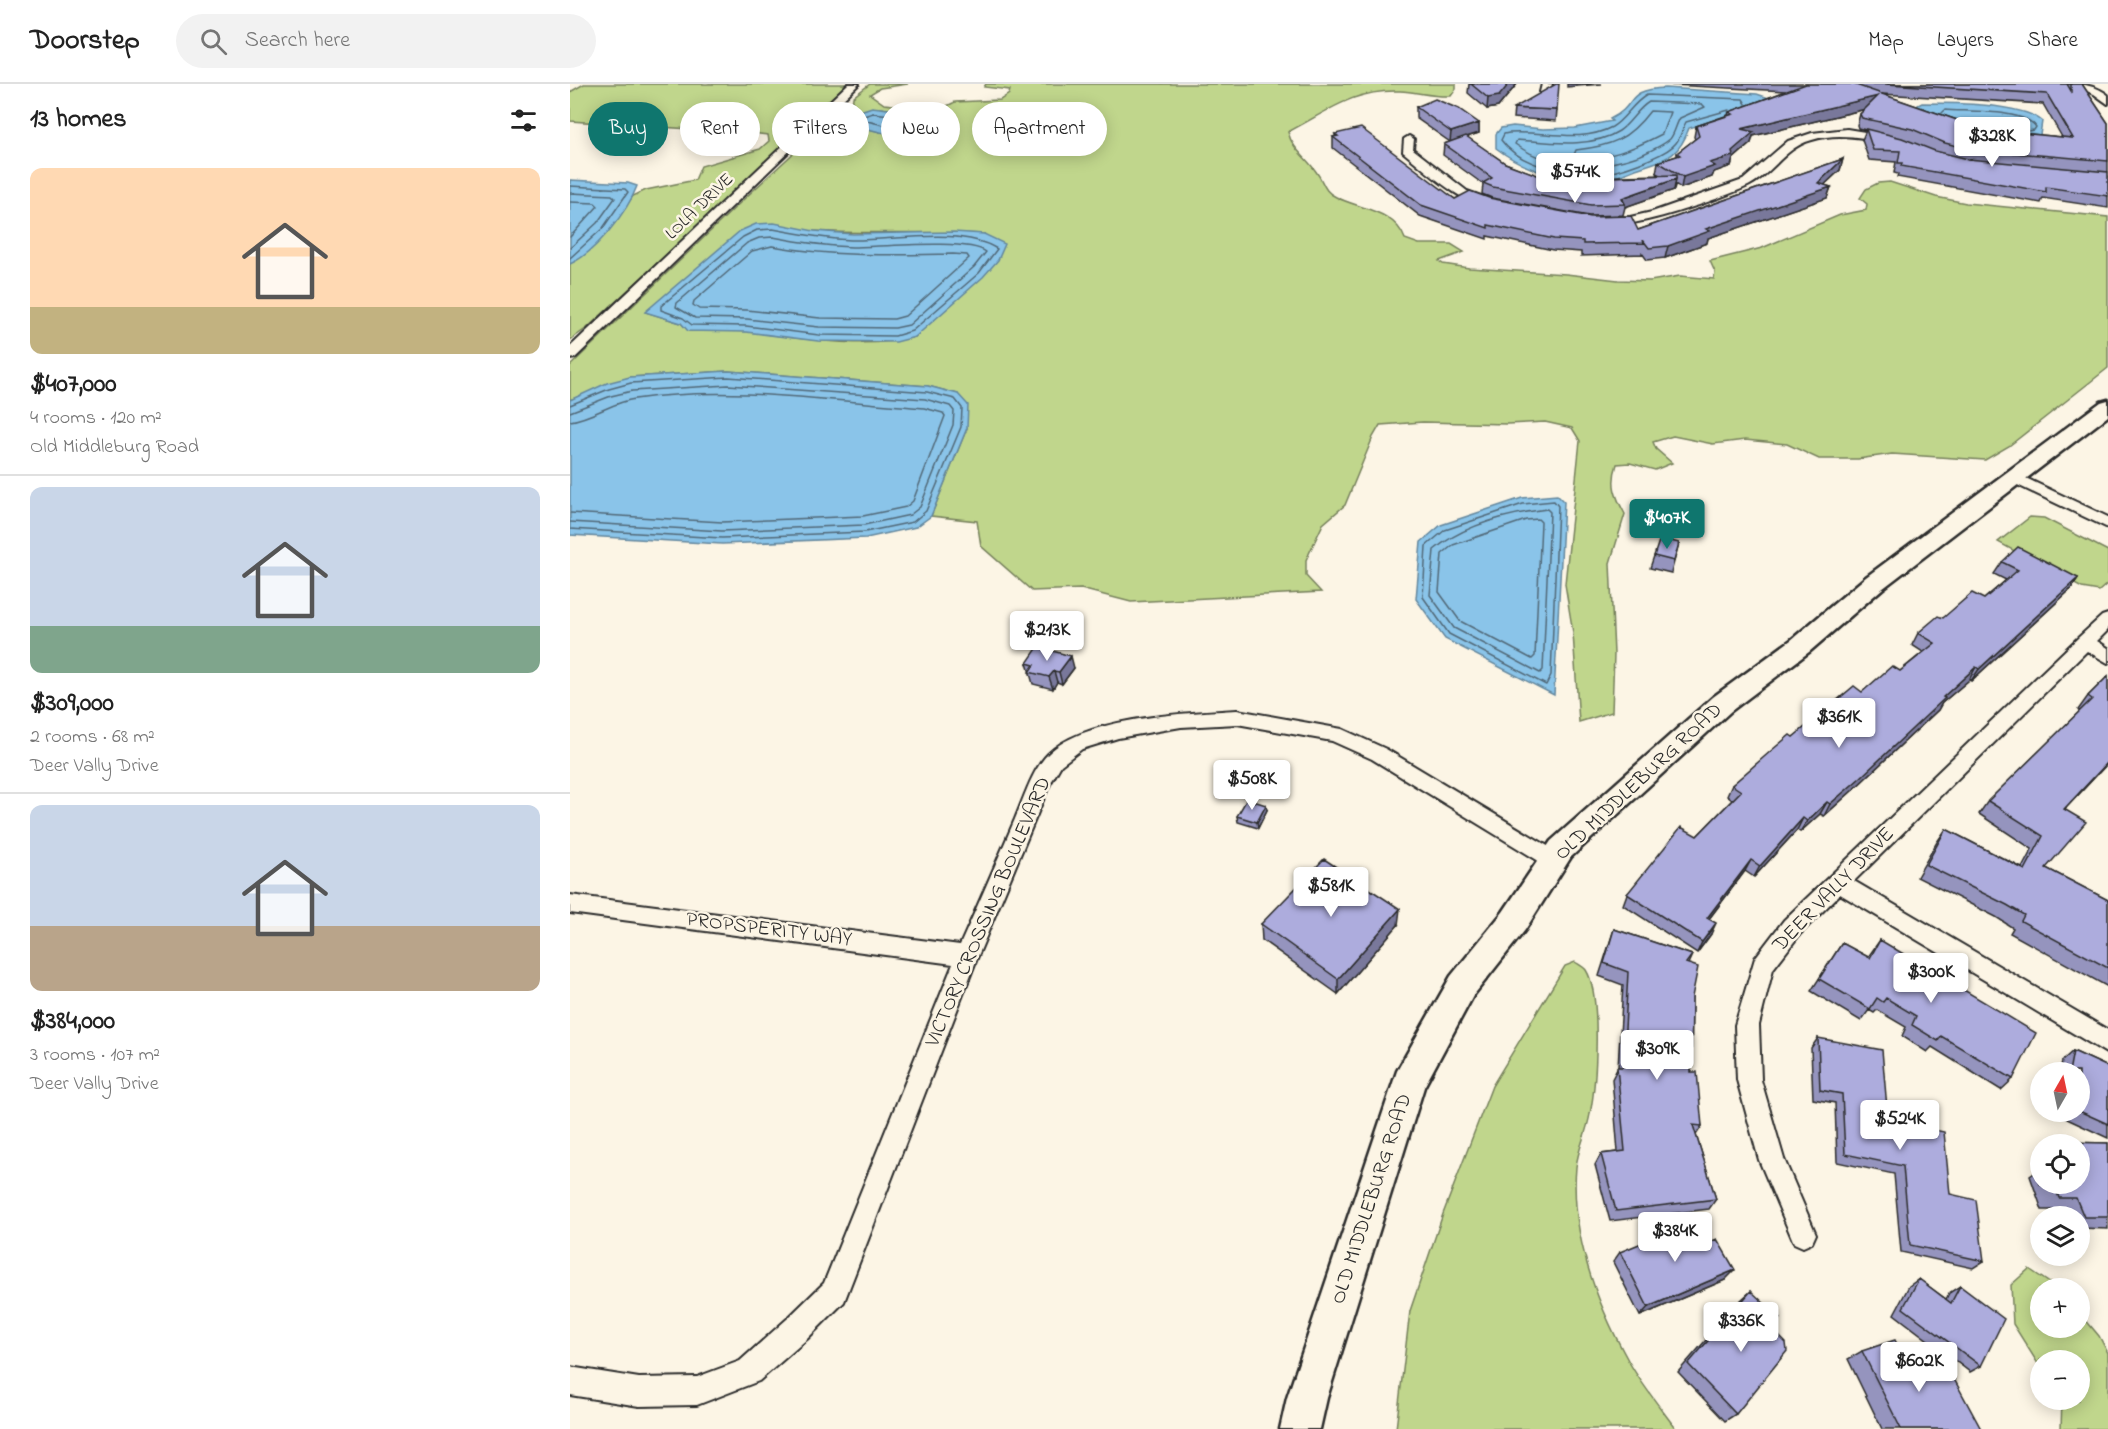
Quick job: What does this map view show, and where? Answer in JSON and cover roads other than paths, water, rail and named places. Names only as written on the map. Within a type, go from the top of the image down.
[{"type":"main road","name":"OLD MIDDLEBURG ROAD","points":[[1300,1429],[1307,1398],[1409,1082],[1462,986],[1514,921],[1561,849],[1722,704],[1800,646],[1874,583],[2108,406]]},
{"type":"street","name":"LOLA DRIVE","points":[[570,355],[854,84]]},
{"type":"street","points":[[2075,84],[2098,92],[2108,101]]},
{"type":"street","points":[[1599,222],[1630,221],[1656,215],[1748,182],[1792,143],[1812,136],[1860,133],[1903,144]]},
{"type":"street","points":[[1409,139],[1407,150],[1463,194],[1498,205]]},
{"type":"street","points":[[2015,478],[2108,523]]},
{"type":"street","name":"DEER VALLY DRIVE","points":[[1803,1234],[1772,1160],[1749,1080],[1747,1025],[1762,965],[1792,927],[2108,620]]},
{"type":"street","points":[[2085,642],[2108,656]]},
{"type":"street","name":"VICTORY CROSSING BOULEVARD","points":[[570,1381],[639,1392],[697,1390],[749,1371],[797,1329],[834,1292],[968,956],[1040,784],[1054,760],[1076,742],[1118,730],[1180,720],[1236,717],[1335,734],[1379,754],[1554,860]]},
{"type":"street","points":[[1838,882],[2108,1043]]},
{"type":"street","name":"PROPSPERITY WAY","points":[[570,904],[968,956]]},
{"type":"water","points":[[1652,89],[1757,94],[1769,98],[1731,116],[1689,128],[1681,145],[1671,156],[1609,179],[1594,181],[1549,175],[1521,164],[1496,148],[1496,134],[1501,128],[1513,126],[1543,129],[1575,128],[1612,121],[1610,119],[1637,95]]},
{"type":"water","points":[[1922,103],[1985,105],[2018,111],[2042,121],[2040,135],[2008,136],[1977,130],[1917,108]]},
{"type":"water","points":[[869,108],[881,108],[881,132],[869,129]]},
{"type":"water","points":[[570,180],[628,183],[637,186],[633,196],[610,230],[590,251],[570,264]]},
{"type":"water","points":[[774,223],[814,231],[853,234],[954,232],[984,234],[1005,244],[998,260],[983,277],[915,337],[896,342],[818,341],[746,332],[688,331],[681,323],[645,312],[740,231],[756,224]]},
{"type":"water","points":[[728,371],[928,386],[958,394],[968,405],[967,428],[931,516],[916,527],[866,538],[722,544],[570,535],[570,400],[607,383],[630,377]]},
{"type":"water","points":[[1557,495],[1564,502],[1554,695],[1445,639],[1416,599],[1421,542],[1441,525],[1522,498]]}]
